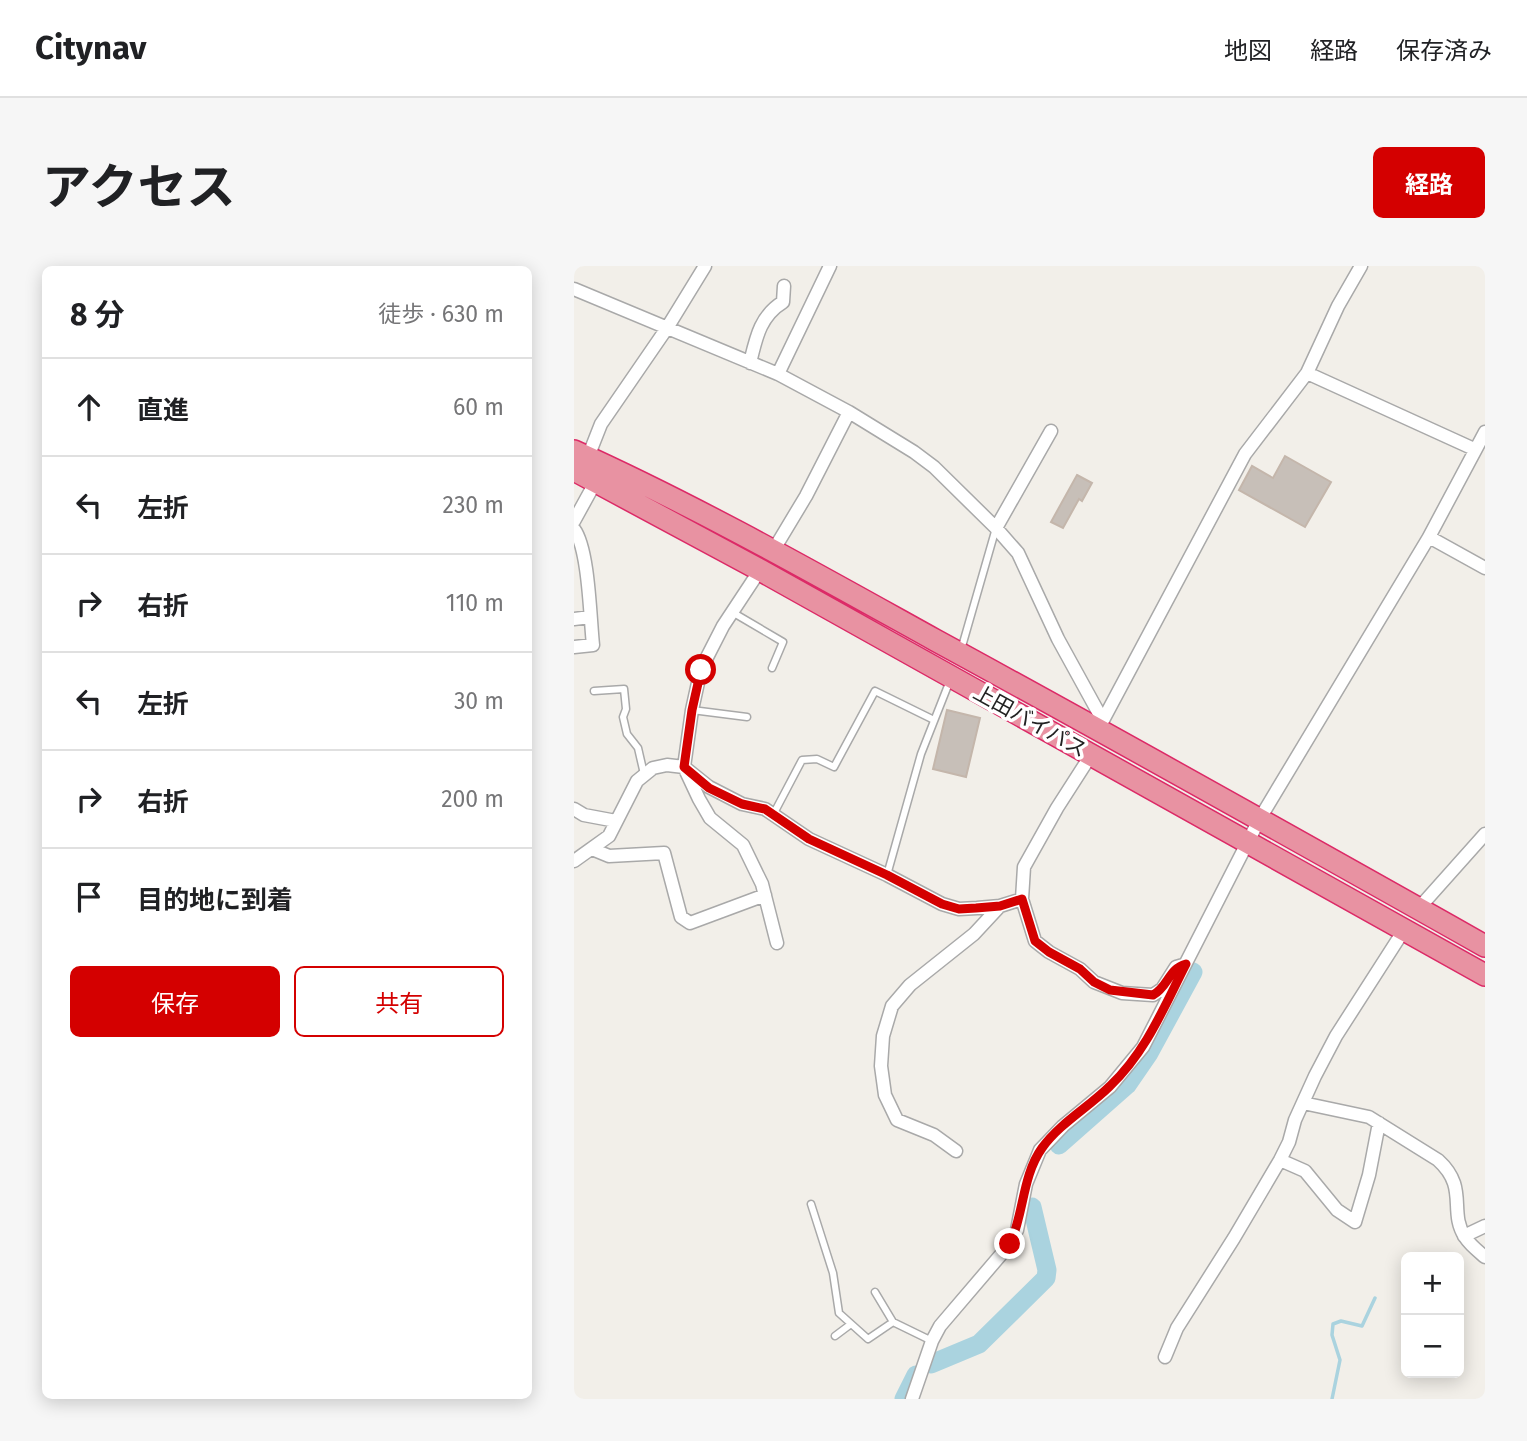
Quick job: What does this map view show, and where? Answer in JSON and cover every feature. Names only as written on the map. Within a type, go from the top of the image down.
[{"type":"highway","name":"上田バイパス","points":[[579,459],[596,481],[1485,975]]},
{"type":"highway","name":"上田バイパス","points":[[579,459],[652,486],[1101,725],[1259,820],[1485,946]]},
{"type":"street","points":[[579,459],[705,266]]},
{"type":"street","points":[[778,374],[830,266]]},
{"type":"street","points":[[1101,725],[1245,454],[1307,373],[1338,306],[1361,266]]},
{"type":"street","points":[[750,363],[759,327],[770,310],[782,302],[784,286]]},
{"type":"street","points":[[574,289],[778,374],[849,412],[915,452],[934,467],[1018,553],[1101,725]]},
{"type":"street","points":[[1307,373],[1474,449]]},
{"type":"street","points":[[773,551],[806,496],[849,412]]},
{"type":"street","points":[[996,528],[1051,431]]},
{"type":"street","points":[[912,1399],[932,1341],[949,1313],[1010,1244],[1017,1230],[1026,1184],[1040,1150],[1063,1126],[1110,1087],[1134,1061],[1153,1030],[1259,820],[1429,537],[1485,432]]},
{"type":"street","points":[[574,521],[596,481]]},
{"type":"street","points":[[574,529],[580,536],[593,645],[574,647]]},
{"type":"street","points":[[1429,537],[1485,568]]},
{"type":"street","points":[[760,570],[732,612],[701,670],[684,767],[710,818],[743,845],[762,884],[777,943]]},
{"type":"street","points":[[574,619],[590,617]]},
{"type":"street","points":[[1091,755],[1056,808],[1024,867],[1022,899],[1035,941],[1110,990],[1153,995],[1162,989],[1176,967],[1186,964]]},
{"type":"street","points":[[574,861],[609,836],[637,781],[653,768],[667,765],[684,767],[709,788],[742,804],[765,809],[809,839],[942,904],[959,909],[1000,906],[1022,899]]},
{"type":"street","points":[[574,809],[584,815],[616,821]]},
{"type":"street","points":[[1419,908],[1485,834]]},
{"type":"street","points":[[592,849],[609,856],[664,853],[681,917],[690,923],[765,895]]},
{"type":"street","points":[[956,1151],[934,1135],[897,1120],[885,1095],[881,1066],[883,1036],[892,1006],[910,985],[974,934],[1000,906]]},
{"type":"street","points":[[1165,1357],[1177,1328],[1280,1160],[1303,1103],[1336,1036],[1404,930]]},
{"type":"street","points":[[1303,1103],[1369,1117],[1438,1160],[1448,1169],[1455,1182],[1464,1236],[1485,1257]]},
{"type":"street","points":[[1280,1160],[1306,1171],[1337,1210],[1355,1222],[1369,1175],[1379,1124]]},
{"type":"street","points":[[1464,1236],[1485,1226]]},
{"type":"lane","points":[[962,643],[996,528]]},
{"type":"lane","points":[[732,612],[783,642],[772,668]]},
{"type":"lane","points":[[887,875],[921,754],[948,683]]},
{"type":"lane","points":[[594,691],[624,689],[627,734],[638,748],[644,777]]},
{"type":"lane","points":[[773,815],[802,760],[817,760],[834,767],[876,691],[934,720]]},
{"type":"lane","points":[[692,710],[747,717]]},
{"type":"lane","points":[[811,1204],[834,1273],[839,1313],[868,1339],[893,1322]]},
{"type":"lane","points":[[875,1292],[893,1322],[932,1341]]},
{"type":"lane","points":[[835,1336],[851,1324]]},
{"type":"building","points":[[1285,456],[1331,482],[1305,527],[1239,490],[1252,466],[1273,478]]},
{"type":"building","points":[[1077,475],[1092,483],[1082,501],[1079,499],[1063,528],[1051,522]]},
{"type":"building","points":[[947,710],[980,718],[966,777],[933,769]]},
{"type":"waterway","points":[[1059,1145],[1127,1085],[1149,1053],[1193,972]]},
{"type":"waterway","points":[[931,1364],[979,1344],[1046,1278],[1047,1270],[1032,1207]]},
{"type":"waterway","points":[[1332,1399],[1340,1360],[1332,1335],[1333,1324],[1341,1321],[1362,1326],[1375,1298]]},
{"type":"waterway","points":[[904,1399],[916,1375]]},
{"type":"route","points":[[701,670],[684,767],[709,788],[742,804],[765,809],[809,839],[942,904],[959,909],[976,908],[1000,906],[1022,899],[1035,941],[1110,990],[1143,996],[1153,995],[1162,989],[1176,967],[1186,964],[1134,1061],[1110,1087],[1063,1126],[1040,1150],[1026,1184],[1017,1230],[1010,1244]]}]
